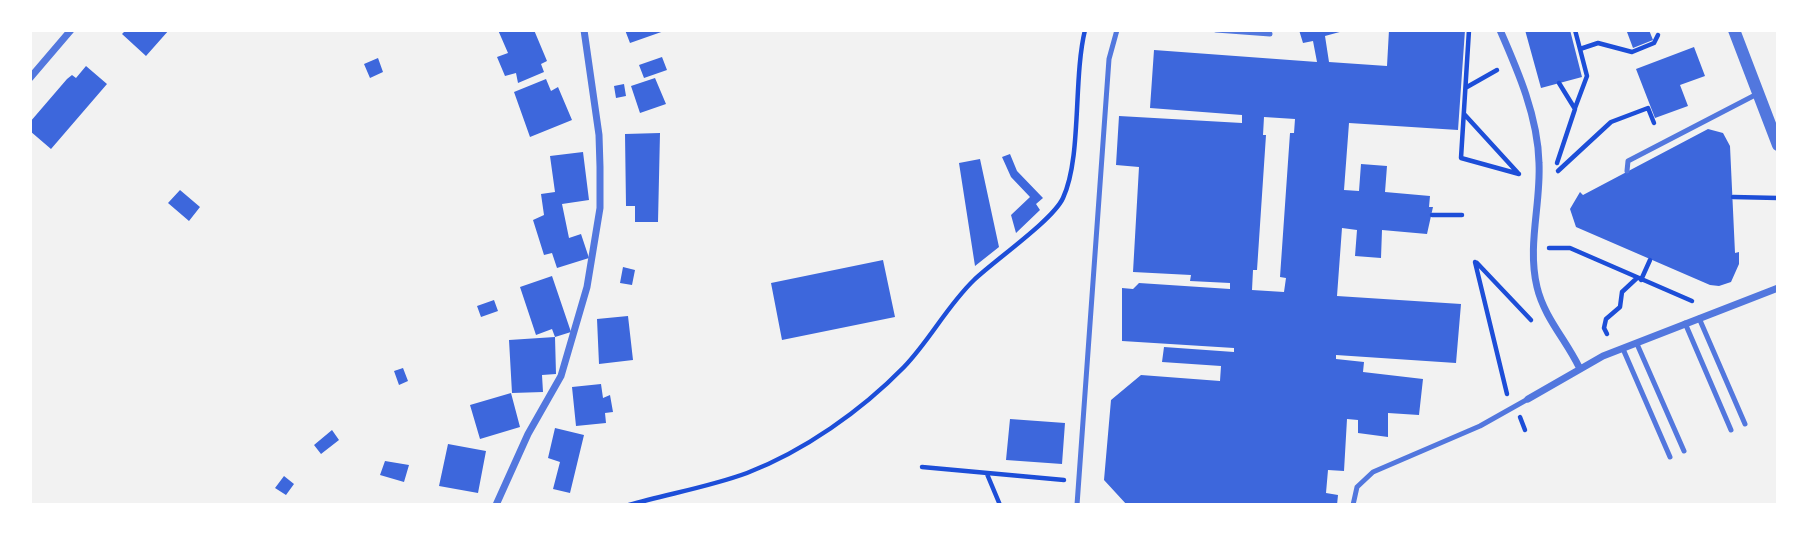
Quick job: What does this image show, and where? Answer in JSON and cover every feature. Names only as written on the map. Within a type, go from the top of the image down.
[{"type":"street","points":[[30,78],[71,30]]},
{"type":"street","points":[[496,505],[528,434],[562,376],[587,287],[600,208],[600,167],[598,124],[584,30]]},
{"type":"street","points":[[1500,30],[1525,90],[1539,162],[1534,224],[1536,284],[1542,303],[1579,368]]},
{"type":"street","points":[[1734,30],[1778,145]]},
{"type":"street","points":[[1528,399],[1579,368],[1699,317],[1778,288]]},
{"type":"lane","points":[[1077,505],[1109,58],[1117,30]]},
{"type":"lane","points":[[1216,30],[1270,34]]},
{"type":"lane","points":[[1627,171],[1628,161],[1759,93]]},
{"type":"lane","points":[[1699,317],[1745,424]]},
{"type":"lane","points":[[1685,323],[1731,430]]},
{"type":"lane","points":[[1637,344],[1684,451]]},
{"type":"lane","points":[[1623,349],[1670,457]]},
{"type":"lane","points":[[1353,505],[1357,486],[1373,472],[1480,426],[1528,399]]},
{"type":"path","points":[[629,505],[745,473],[780,458],[822,434],[869,400],[905,366],[965,289],[1062,201],[1069,179],[1078,71],[1085,30]]},
{"type":"path","points":[[1464,114],[1519,174],[1461,158],[1469,30]]},
{"type":"path","points":[[1575,30],[1587,76],[1557,161],[1558,171],[1611,122],[1648,108],[1654,123]]},
{"type":"path","points":[[1580,48],[1598,43],[1632,52],[1654,43],[1658,35]]},
{"type":"path","points":[[1466,88],[1497,70]]},
{"type":"path","points":[[1559,83],[1575,108]]},
{"type":"path","points":[[1732,197],[1778,198]]},
{"type":"path","points":[[1432,215],[1462,215]]},
{"type":"path","points":[[1549,248],[1570,248],[1692,301]]},
{"type":"path","points":[[1607,334],[1604,328],[1606,319],[1620,307],[1622,292],[1639,279],[1650,260]]},
{"type":"path","points":[[1507,394],[1475,262],[1533,322]]},
{"type":"path","points":[[1520,416],[1525,430]]},
{"type":"path","points":[[922,467],[1062,480]]},
{"type":"path","points":[[987,474],[1000,505]]},
{"type":"building","points":[[126,30],[169,30],[146,56],[122,34]]},
{"type":"building","points":[[498,30],[534,30],[547,61],[541,64],[544,72],[518,83],[516,73],[505,76],[497,57],[508,53]]},
{"type":"building","points":[[625,30],[667,30],[630,43]]},
{"type":"building","points":[[1299,30],[1347,30],[1325,36],[1329,62],[1387,66],[1389,30],[1465,30],[1458,130],[1349,123],[1344,190],[1359,191],[1361,164],[1387,166],[1385,192],[1430,196],[1429,207],[1433,207],[1427,234],[1382,230],[1381,258],[1355,256],[1357,230],[1342,228],[1337,296],[1461,304],[1456,363],[1336,355],[1336,359],[1364,362],[1363,372],[1423,379],[1419,415],[1388,413],[1388,437],[1358,433],[1358,420],[1347,419],[1344,471],[1328,470],[1326,493],[1338,495],[1337,505],[1127,505],[1104,480],[1111,400],[1141,375],[1220,381],[1221,366],[1162,362],[1164,347],[1234,352],[1234,348],[1122,341],[1122,288],[1133,289],[1139,283],[1230,289],[1230,283],[1190,281],[1191,275],[1133,272],[1139,167],[1116,165],[1119,116],[1242,123],[1242,115],[1150,108],[1154,50],[1317,62],[1313,41],[1303,43]],"holes":[[[1264,117],[1295,119],[1294,133],[1290,133],[1280,277],[1286,278],[1284,292],[1252,290],[1253,270],[1257,270],[1266,135],[1263,135]]]},
{"type":"building","points":[[1525,30],[1570,30],[1582,77],[1541,88]]},
{"type":"building","points":[[1649,30],[1653,40],[1633,48],[1627,32]]},
{"type":"building","points":[[1694,47],[1705,76],[1680,85],[1688,106],[1655,118],[1636,69]]},
{"type":"building","points":[[662,57],[667,70],[644,78],[639,65]]},
{"type":"building","points":[[378,58],[383,72],[370,78],[364,64]]},
{"type":"building","points":[[86,66],[107,84],[51,149],[30,131],[30,122],[67,79],[72,75],[76,78]]},
{"type":"building","points":[[655,78],[666,104],[640,113],[631,86]]},
{"type":"building","points":[[546,79],[551,91],[558,87],[572,120],[530,137],[514,92]]},
{"type":"building","points":[[624,84],[626,96],[616,98],[614,86]]},
{"type":"building","points":[[1708,129],[1723,133],[1730,146],[1735,253],[1739,252],[1739,264],[1731,282],[1719,286],[1710,285],[1576,227],[1570,209],[1580,192],[1583,195]]},
{"type":"building","points":[[660,133],[658,222],[635,222],[635,206],[626,206],[625,134]]},
{"type":"building","points":[[583,152],[589,200],[562,204],[569,238],[581,234],[589,258],[557,268],[552,253],[544,255],[533,220],[544,215],[541,194],[555,192],[550,156]]},
{"type":"building","points":[[1010,154],[1017,171],[1043,198],[1036,204],[1040,210],[1016,233],[1011,215],[1030,197],[1011,177],[1002,157]]},
{"type":"building","points":[[980,159],[999,247],[975,266],[959,163]]},
{"type":"building","points":[[180,190],[200,207],[189,221],[168,203]]},
{"type":"building","points":[[883,260],[895,317],[782,340],[771,283]]},
{"type":"building","points":[[623,267],[635,270],[632,285],[620,283]]},
{"type":"building","points":[[552,276],[571,332],[555,337],[552,329],[536,335],[520,287]]},
{"type":"building","points":[[494,300],[498,311],[481,317],[477,306]]},
{"type":"building","points":[[628,316],[633,360],[599,364],[597,319]]},
{"type":"building","points":[[555,337],[556,374],[542,375],[543,392],[512,393],[509,340]]},
{"type":"building","points":[[403,368],[408,381],[399,385],[394,371]]},
{"type":"building","points":[[601,384],[603,398],[610,395],[613,412],[605,413],[606,423],[576,426],[572,387]]},
{"type":"building","points":[[511,393],[520,427],[480,439],[470,405]]},
{"type":"building","points":[[1010,419],[1065,423],[1062,464],[1006,460]]},
{"type":"building","points":[[555,428],[584,435],[570,493],[553,489],[560,462],[548,458]]},
{"type":"building","points":[[332,430],[339,440],[321,454],[314,445]]},
{"type":"building","points":[[448,444],[486,451],[478,493],[439,486]]},
{"type":"building","points":[[385,461],[409,465],[404,482],[380,475]]},
{"type":"building","points":[[284,476],[294,484],[286,495],[275,488]]}]
